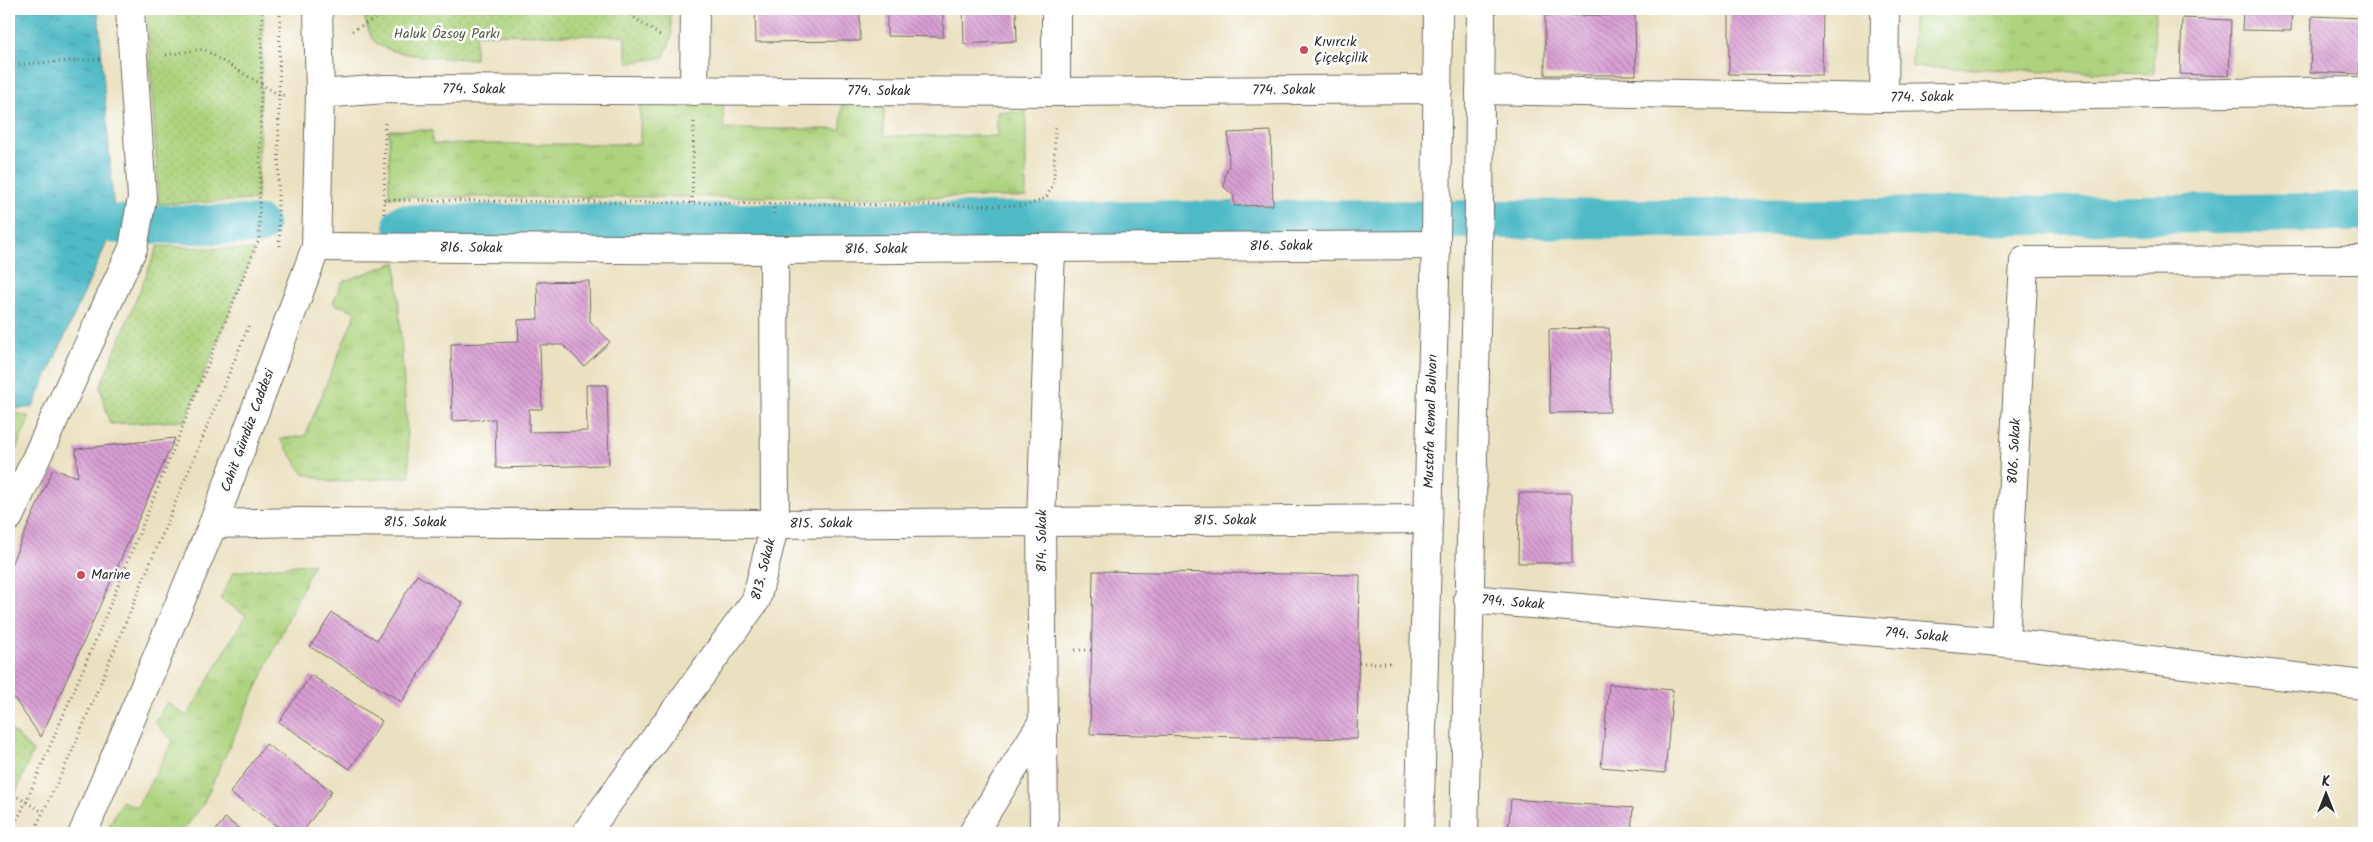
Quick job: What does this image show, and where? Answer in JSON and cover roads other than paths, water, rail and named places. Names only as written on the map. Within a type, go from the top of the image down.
[{"type":"street","points":[[9,517],[133,248],[142,198],[130,9]]},
{"type":"street","name":"Cahit Gündüz Caddesi","points":[[82,833],[213,524],[316,246],[320,94],[318,9]]},
{"type":"street","points":[[694,91],[695,9]]},
{"type":"street","points":[[1056,9],[1056,92]]},
{"type":"street","name":"Mustafa Kemal Bulvarı","points":[[1419,833],[1436,245],[1438,9]]},
{"type":"street","points":[[1464,833],[1468,599],[1479,205],[1481,9]]},
{"type":"street","points":[[1884,98],[1885,9]]},
{"type":"street","name":"774. Sokak","points":[[320,94],[385,89],[1056,92],[1438,89]]},
{"type":"street","name":"774. Sokak","points":[[1480,90],[1884,98],[2364,92]]},
{"type":"street","name":"816. Sokak","points":[[316,246],[774,250],[1436,245]]},
{"type":"street","name":"814. Sokak","points":[[1044,833],[1041,521],[1051,249]]},
{"type":"street","name":"813. Sokak","points":[[586,833],[756,600],[775,524],[774,250]]},
{"type":"street","name":"806. Sokak","points":[[2006,642],[2024,260],[2364,260]]},
{"type":"street","name":"815. Sokak","points":[[213,524],[300,522],[775,524],[1428,519]]},
{"type":"street","name":"794. Sokak","points":[[1468,599],[2006,642],[2364,685]]},
{"type":"street","points":[[972,833],[1044,720]]},
{"type":"water","points":[[9,9],[98,9],[115,224],[33,407],[16,409],[9,407]]},
{"type":"waterway","points":[[403,224],[1806,218],[2364,212]]},
{"type":"waterway","points":[[115,224],[259,225]]},
{"type":"place","name":"Kıvırcık Çiçekçilik","points":[[1304,50]]},
{"type":"place","name":"Marine","points":[[81,575]]},
{"type":"park label","name":"Haluk Özsoy Parkı","points":[[447,34]]}]
